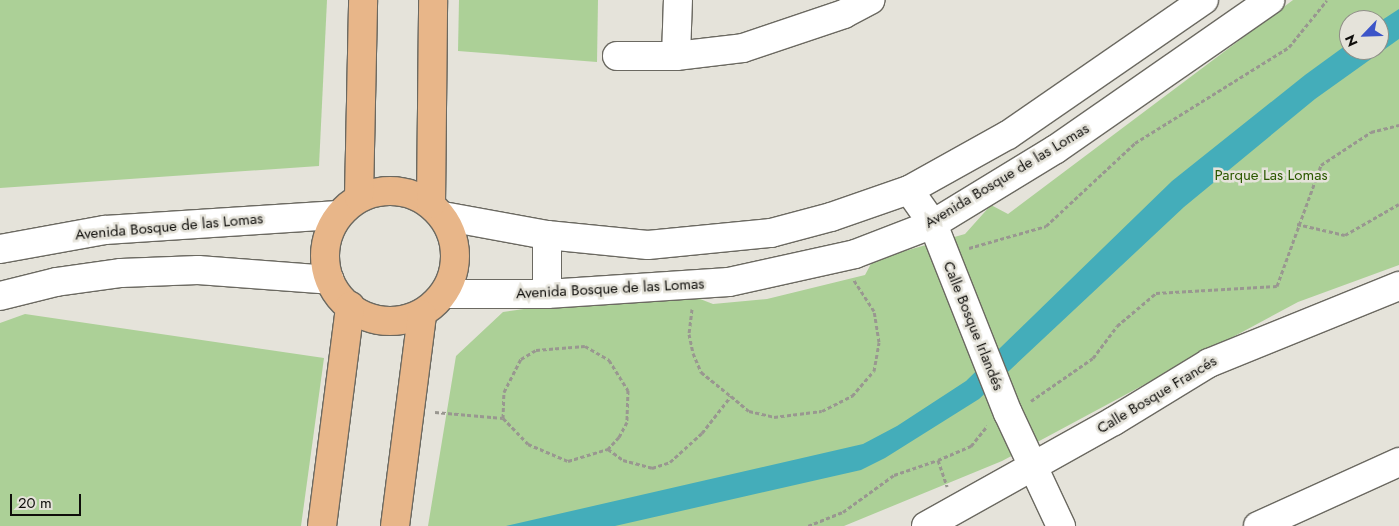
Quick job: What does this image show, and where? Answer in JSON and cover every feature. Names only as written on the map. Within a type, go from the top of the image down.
[{"type":"main road","points":[[359,197],[363,0]]},
{"type":"main road","points":[[433,0],[437,210],[452,235],[456,255],[453,276],[444,294],[422,314],[395,321],[376,320],[350,306],[330,280],[325,258],[328,235],[338,215],[359,197],[381,190],[399,190],[437,210]]},
{"type":"main road","points":[[322,526],[350,306]]},
{"type":"main road","points":[[395,526],[422,314]]},
{"type":"street","points":[[676,56],[678,0]]},
{"type":"street","points":[[617,56],[676,56],[742,48],[844,14],[870,0]]},
{"type":"street","points":[[437,210],[547,235],[648,245],[771,233],[909,190],[1070,96],[1204,0]]},
{"type":"street","name":"Avenida Bosque de las Lomas","points":[[444,294],[546,294],[698,284],[780,273],[855,254],[933,224],[1056,149],[1270,0]]},
{"type":"street","name":"Calle Bosque Irlandés","points":[[909,190],[933,224],[1008,413],[1061,526]]},
{"type":"street","name":"Avenida Bosque de las Lomas","points":[[0,249],[105,230],[338,215]]},
{"type":"street","points":[[546,294],[547,235]]},
{"type":"street","points":[[0,296],[56,282],[121,273],[198,270],[330,280]]},
{"type":"street","name":"Calle Bosque Francés","points":[[937,520],[1209,363],[1399,286]]},
{"type":"street","points":[[1258,526],[1399,462]]},
{"type":"path","points":[[945,255],[1046,226],[1135,144],[1289,47],[1327,0]]},
{"type":"path","points":[[808,526],[843,512],[894,475],[971,446],[980,431],[1008,413],[1042,395],[1093,358],[1116,326],[1156,293],[1277,286],[1297,224],[1321,165],[1371,132],[1399,125]]},
{"type":"path","points":[[1297,224],[1345,235],[1399,204]]},
{"type":"path","points":[[698,284],[689,334],[693,353],[701,372],[749,410],[774,417],[822,411],[852,396],[874,372],[879,342],[874,311],[857,289],[853,275]]},
{"type":"path","points":[[409,410],[504,418],[528,444],[568,461],[608,449],[620,437],[627,422],[628,390],[609,360],[584,346],[536,350],[521,359],[504,392],[504,418]]},
{"type":"path","points":[[608,449],[623,460],[652,468],[670,462],[702,433],[731,396]]},
{"type":"path","points":[[937,520],[947,486],[938,460]]},
{"type":"green space","points":[[0,0],[327,0],[319,166],[0,188]]},
{"type":"green space","points":[[459,0],[598,0],[597,62],[458,51]]},
{"type":"green space","name":"Parque Las Lomas","points":[[1293,0],[1399,0],[1399,265],[1298,302],[1002,461],[844,526],[428,526],[456,356],[503,312],[594,299],[695,297],[713,304],[767,299],[865,275],[873,260],[965,234],[991,205],[1008,214]]},
{"type":"green space","points":[[25,314],[324,358],[301,526],[0,526],[0,323]]},
{"type":"water","points":[[1399,9],[1399,39],[1389,46],[1389,16]]},
{"type":"water","points":[[1339,50],[1339,60],[1370,60],[1315,99],[1184,207],[979,399],[885,458],[861,470],[615,526],[506,526],[863,444],[897,426],[966,381],[1172,181]]}]
